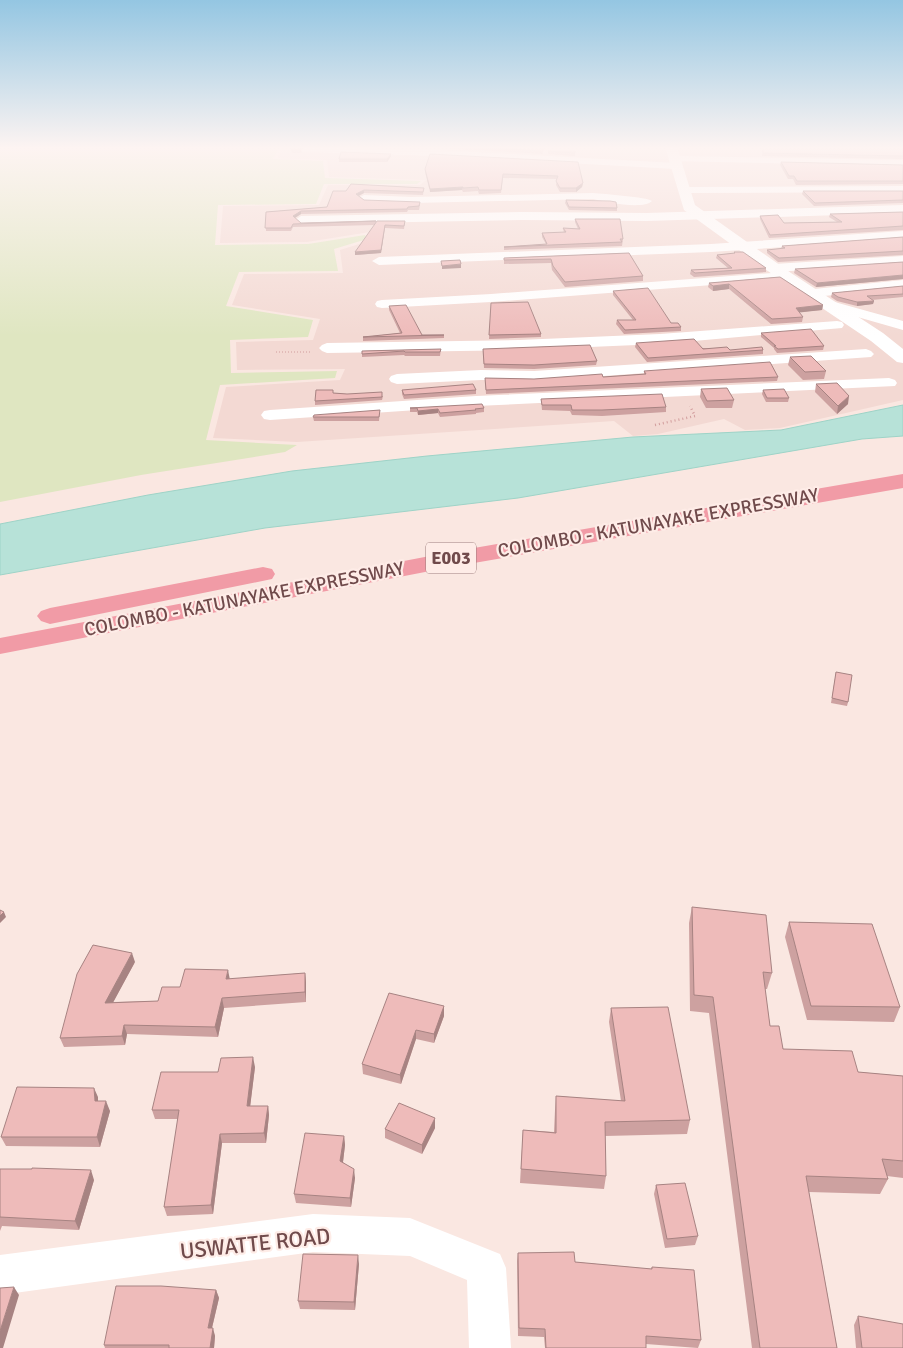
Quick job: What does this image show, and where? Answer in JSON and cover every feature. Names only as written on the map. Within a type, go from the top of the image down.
[{"type":"highway","name":"COLOMBO - KATUNAYAKE EXPRESSWAY","points":[[0,626],[198,586],[575,517],[903,464]]},
{"type":"highway","name":"COLOMBO - KATUNAYAKE EXPRESSWAY","points":[[0,646],[587,533],[903,481]]},
{"type":"street","points":[[301,220],[513,216],[647,217],[654,210]]},
{"type":"street","points":[[704,210],[715,225],[741,245],[814,293],[877,337],[903,358]]},
{"type":"street","points":[[715,225],[824,224]]},
{"type":"street","points":[[380,261],[741,245],[903,234]]},
{"type":"street","points":[[382,304],[491,298],[903,260]]},
{"type":"street","points":[[814,293],[903,284]]},
{"type":"street","points":[[831,305],[837,325],[896,387]]},
{"type":"street","points":[[831,305],[903,326]]},
{"type":"street","points":[[333,348],[519,345],[660,339],[837,325]]},
{"type":"street","points":[[397,379],[481,375],[534,376],[866,354]]},
{"type":"street","points":[[270,415],[476,401],[683,392],[896,387]]},
{"type":"street","name":"USWATTE ROAD","points":[[0,1276],[313,1233],[410,1237],[486,1268],[490,1348]]},
{"type":"path","points":[[276,352],[334,351],[333,348]]},
{"type":"path","points":[[655,425],[695,416],[683,392]]},
{"type":"shaded area","points":[[223,210],[903,210],[903,400],[780,428],[745,430],[724,419],[658,434],[633,436],[614,421],[297,442],[213,438],[226,387],[340,380],[345,369],[237,370],[236,342],[313,340],[320,319],[232,305],[244,274],[343,273],[340,250],[372,240],[370,232],[307,242],[220,243]]},
{"type":"green space","points":[[0,210],[218,210],[215,245],[308,244],[365,235],[367,239],[334,249],[338,271],[239,272],[226,306],[313,320],[308,337],[230,340],[231,373],[337,371],[335,378],[220,385],[206,440],[297,445],[285,452],[141,475],[0,502]]},
{"type":"water","points":[[903,405],[903,436],[862,439],[518,498],[265,528],[0,575],[0,524],[148,495],[292,471],[427,456],[633,437],[781,430]]},
{"type":"building","points":[[292,210],[359,210],[301,211],[293,216],[301,223],[376,221],[293,224],[291,228],[265,228],[266,212]]},
{"type":"building","points":[[903,212],[903,226],[770,235],[760,216],[778,215],[784,223],[842,222],[830,214]]},
{"type":"building","points":[[575,219],[620,219],[623,239],[620,239],[622,242],[504,247],[547,244],[542,233],[566,232],[563,228],[580,229]]},
{"type":"building","points":[[377,221],[405,221],[404,226],[385,225],[381,250],[355,252]]},
{"type":"building","points":[[903,237],[903,251],[779,258],[767,250],[785,248],[782,246]]},
{"type":"building","points":[[743,252],[766,268],[695,273],[691,270],[732,268],[717,255]]},
{"type":"building","points":[[629,253],[643,276],[565,282],[553,266],[551,259],[504,260],[504,258]]},
{"type":"building","points":[[460,260],[461,264],[442,266],[441,261]]},
{"type":"building","points":[[903,262],[903,275],[817,283],[795,269]]},
{"type":"building","points":[[780,277],[823,305],[796,308],[803,317],[772,319],[729,284],[713,286],[709,283]]},
{"type":"building","points":[[903,286],[903,294],[867,296],[874,301],[857,302],[838,297],[832,293]]},
{"type":"building","points":[[648,288],[671,323],[678,323],[681,327],[625,330],[617,320],[636,320],[613,291]]},
{"type":"building","points":[[528,302],[541,334],[489,335],[491,303]]},
{"type":"building","points":[[406,305],[422,335],[444,335],[363,337],[402,333],[389,306]]},
{"type":"building","points":[[811,329],[824,346],[778,349],[761,333]]},
{"type":"building","points":[[694,339],[703,349],[727,347],[730,350],[762,347],[763,350],[648,358],[636,343]]},
{"type":"building","points":[[590,345],[597,361],[534,365],[484,364],[483,349]]},
{"type":"building","points":[[441,349],[440,352],[404,351],[362,354],[362,351]]},
{"type":"building","points":[[811,356],[826,371],[805,372],[790,357]]},
{"type":"building","points":[[770,362],[778,377],[486,390],[485,378],[534,379],[602,374],[603,377],[646,374],[644,371]]},
{"type":"building","points":[[837,383],[849,396],[838,406],[816,384]]},
{"type":"building","points":[[473,384],[476,390],[404,395],[402,390]]},
{"type":"building","points":[[727,388],[734,400],[707,401],[701,389]]},
{"type":"building","points":[[784,389],[789,398],[767,398],[763,390]]},
{"type":"building","points":[[316,390],[333,390],[333,393],[347,394],[382,392],[382,397],[315,401]]},
{"type":"building","points":[[662,394],[666,407],[572,410],[571,405],[542,405],[541,399]]},
{"type":"building","points":[[482,404],[484,408],[476,410],[440,413],[438,409],[418,411],[417,408],[410,408]]},
{"type":"building","points":[[380,410],[379,417],[313,417],[314,415]]},
{"type":"building","points":[[836,672],[852,675],[848,702],[832,698]]},
{"type":"building","points":[[692,907],[766,915],[772,973],[763,972],[770,1026],[779,1026],[783,1049],[852,1051],[858,1072],[903,1076],[903,1161],[882,1159],[888,1179],[806,1176],[837,1348],[760,1348],[713,997],[694,995]]},
{"type":"building","points":[[789,922],[872,924],[900,1007],[811,1006]]},
{"type":"building","points":[[93,945],[132,953],[105,1003],[158,1001],[162,987],[180,987],[185,969],[228,970],[226,979],[305,973],[305,992],[222,998],[215,1027],[124,1025],[122,1036],[60,1038],[77,974]]},
{"type":"building","points":[[389,993],[444,1006],[434,1034],[416,1030],[400,1075],[362,1064]]},
{"type":"building","points":[[668,1007],[690,1120],[605,1122],[606,1176],[521,1169],[523,1130],[556,1133],[556,1096],[625,1101],[611,1008]]},
{"type":"building","points":[[253,1057],[247,1106],[268,1106],[264,1133],[220,1134],[211,1205],[164,1207],[179,1110],[152,1110],[161,1072],[218,1072],[221,1058]]},
{"type":"building","points":[[17,1087],[94,1088],[95,1101],[106,1101],[97,1137],[1,1137]]},
{"type":"building","points":[[399,1103],[435,1118],[422,1145],[385,1129]]},
{"type":"building","points":[[305,1133],[344,1136],[340,1161],[354,1169],[350,1198],[294,1194]]},
{"type":"building","points":[[0,1169],[91,1170],[75,1221],[0,1217]]},
{"type":"building","points":[[685,1183],[698,1236],[667,1239],[656,1185]]},
{"type":"building","points":[[574,1252],[575,1262],[652,1269],[652,1267],[694,1270],[701,1340],[646,1336],[646,1348],[546,1348],[545,1329],[519,1328],[518,1253]]},
{"type":"building","points":[[303,1254],[358,1255],[354,1302],[298,1301]]},
{"type":"building","points":[[116,1286],[161,1286],[216,1290],[208,1328],[213,1328],[210,1348],[169,1348],[169,1345],[104,1345]]},
{"type":"building","points":[[14,1287],[0,1331],[0,1288]]},
{"type":"building","points":[[858,1316],[903,1324],[903,1348],[862,1348]]}]
